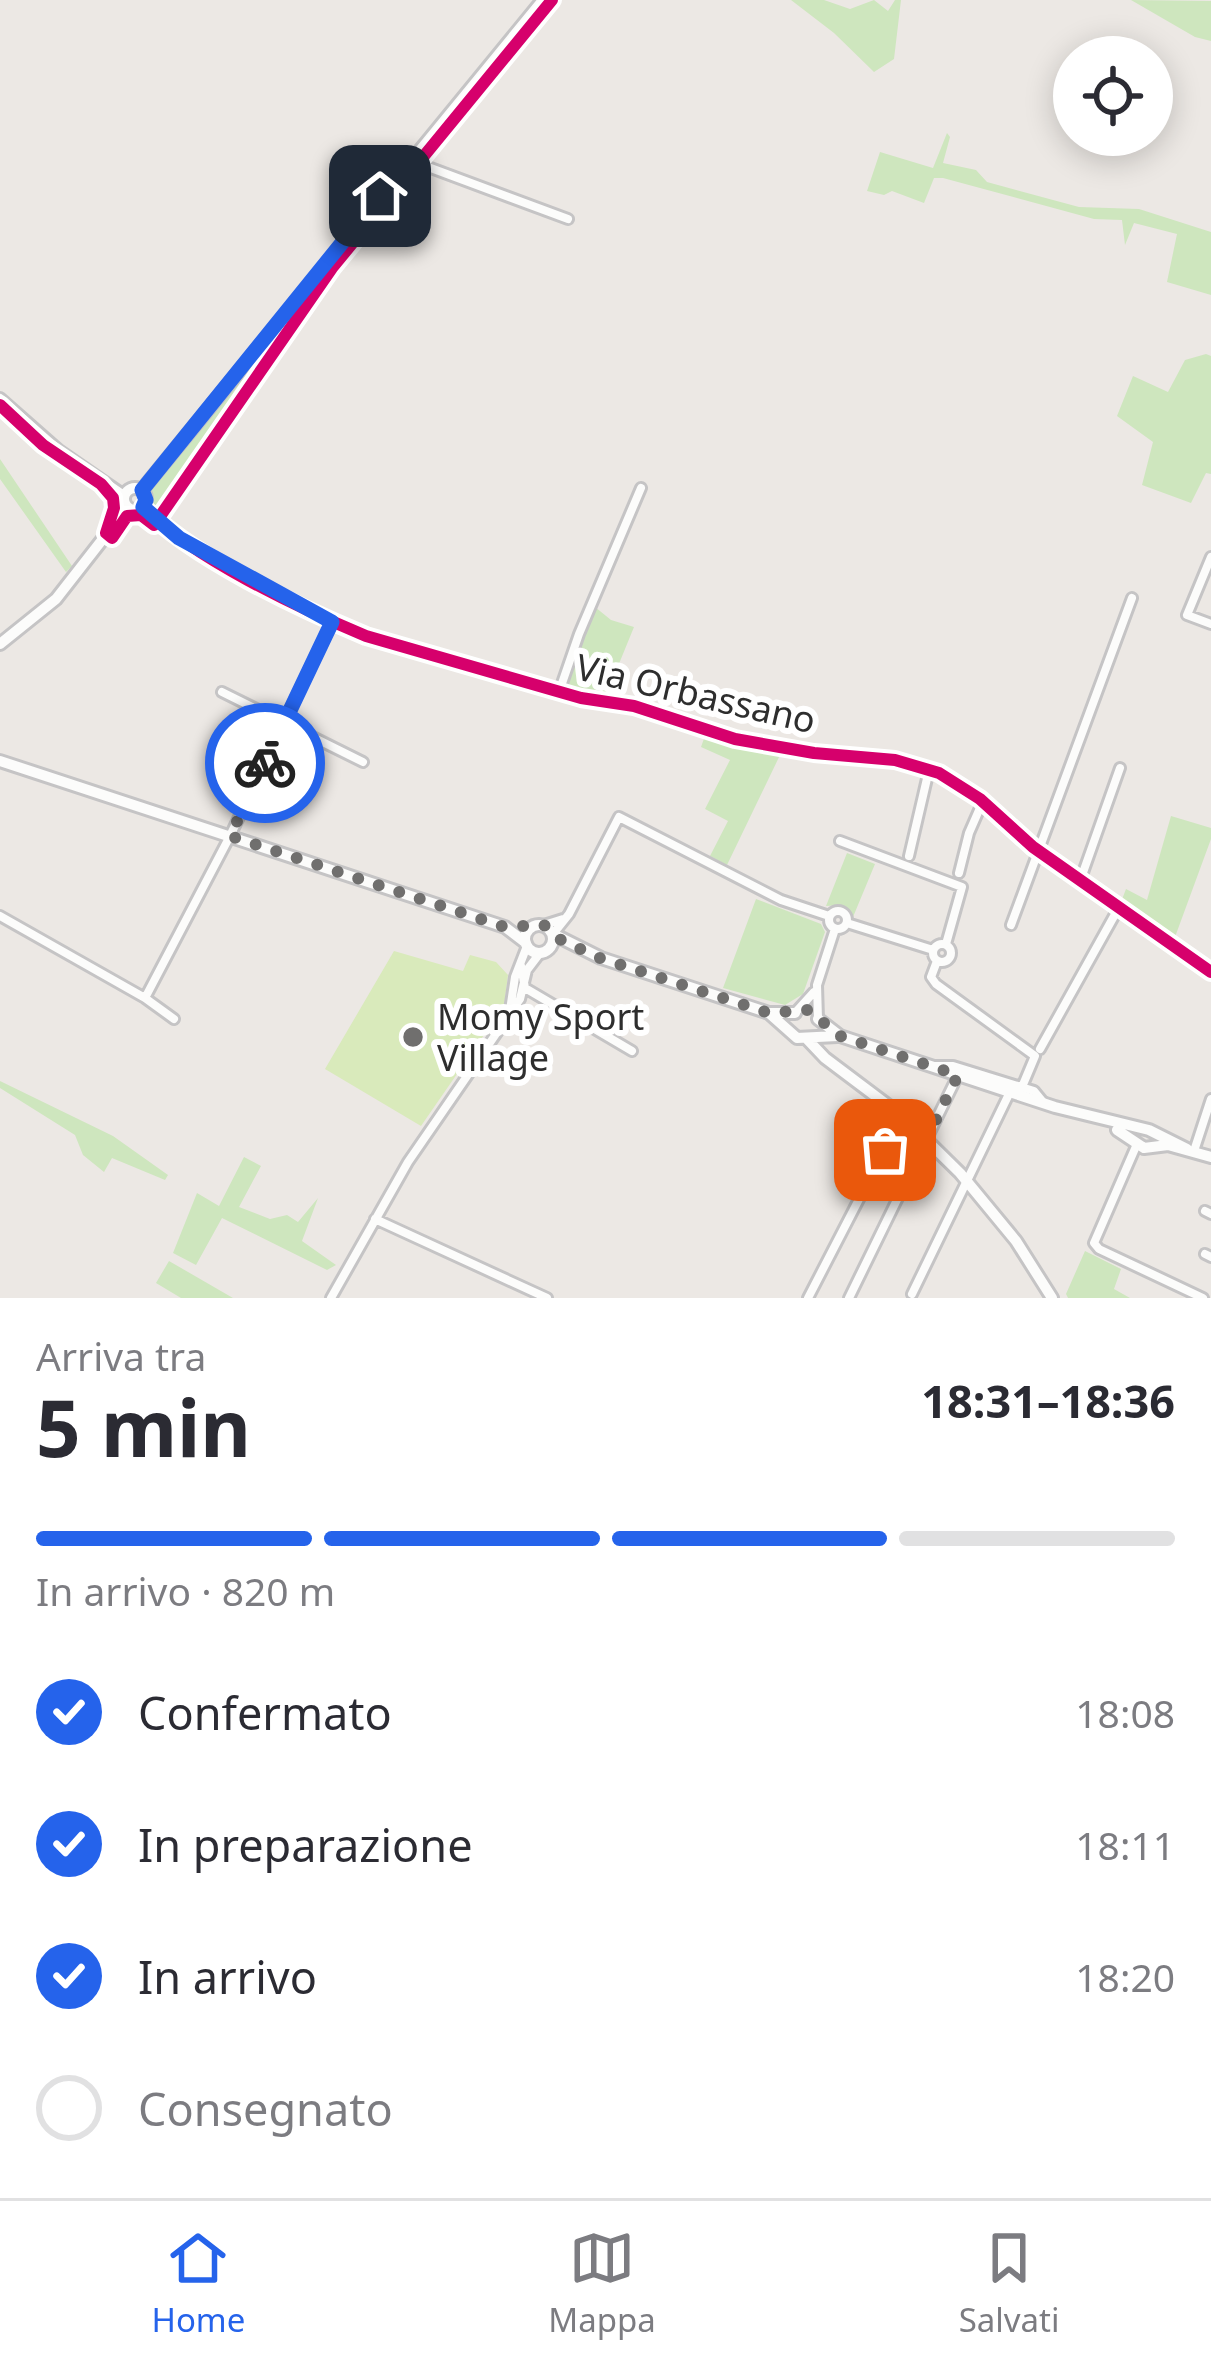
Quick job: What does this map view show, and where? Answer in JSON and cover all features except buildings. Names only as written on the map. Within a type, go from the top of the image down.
[{"type":"main road","points":[[142,490],[543,0]]},
{"type":"main road","points":[[0,644],[67,587],[132,488],[142,490]]},
{"type":"main road","points":[[126,501],[134,511],[143,507],[142,490]]},
{"type":"main road","points":[[0,761],[505,927],[543,928],[601,958]]},
{"type":"main road","points":[[505,927],[543,952],[562,949],[601,958],[769,1013],[808,1010],[840,1036],[1016,1089],[1145,1141],[1211,1157]]},
{"type":"main road","points":[[526,945],[525,935],[543,928]]},
{"type":"main road","points":[[543,928],[553,943],[543,952]]},
{"type":"main road","points":[[790,1031],[795,1012]]},
{"type":"main road","points":[[769,1013],[797,1038],[840,1036]]},
{"type":"main road","points":[[809,1038],[818,1029],[818,1019]]},
{"type":"main road","points":[[809,1038],[927,1138],[1016,1241],[1052,1298]]},
{"type":"street","points":[[410,160],[568,219]]},
{"type":"street","points":[[0,398],[126,501]]},
{"type":"street","points":[[559,692],[578,634],[641,488]]},
{"type":"street","name":"Via Orbassano","points":[[143,507],[179,538],[366,636],[559,692],[634,706],[735,739],[814,753],[895,760],[929,770],[961,784],[1038,850],[1211,972]]},
{"type":"street","points":[[1211,556],[1187,616],[1211,624]]},
{"type":"street","points":[[1011,925],[1132,598]]},
{"type":"street","points":[[145,998],[230,836],[332,622]]},
{"type":"street","points":[[222,692],[363,762]]},
{"type":"street","points":[[217,748],[262,770]]},
{"type":"street","points":[[1080,881],[1120,768]]},
{"type":"street","points":[[909,856],[929,770]]},
{"type":"street","points":[[959,873],[982,801]]},
{"type":"street","points":[[601,958],[569,938],[569,914],[619,818],[781,900],[829,916],[842,911],[848,922],[933,950],[946,944]]},
{"type":"street","points":[[840,841],[962,887],[946,944],[951,956],[946,962],[938,961]]},
{"type":"street","points":[[1040,1049],[1118,909]]},
{"type":"street","points":[[543,928],[569,914]]},
{"type":"street","points":[[0,916],[174,1019]]},
{"type":"street","points":[[818,1019],[817,985],[835,929],[829,916]]},
{"type":"street","points":[[835,929],[848,922]]},
{"type":"street","points":[[510,1012],[526,945]]},
{"type":"street","points":[[912,1294],[1035,1056],[936,984],[931,977],[938,961],[933,950]]},
{"type":"street","points":[[331,1298],[408,1162],[510,1012],[525,988],[527,970],[543,952]]},
{"type":"street","points":[[521,966],[525,988],[632,1051]]},
{"type":"street","points":[[795,1012],[817,985]]},
{"type":"street","points":[[934,1067],[953,1066],[1016,1089]]},
{"type":"street","points":[[849,1298],[958,1075]]},
{"type":"street","points":[[1191,1150],[1211,1099]]},
{"type":"street","points":[[808,1298],[902,1116]]},
{"type":"street","points":[[1145,1141],[1131,1159],[1094,1243],[1203,1298]]},
{"type":"street","points":[[375,1220],[547,1298]]},
{"type":"green space","points":[[791,0],[824,0],[850,9],[874,0],[888,11],[895,0],[901,0],[894,59],[874,72]]},
{"type":"green space","points":[[1131,0],[1211,1],[1211,41],[1195,37]]},
{"type":"green space","points":[[947,133],[943,163],[976,170],[987,182],[1079,207],[1139,209],[1211,232],[1211,295],[1167,282],[1177,234],[1134,223],[1125,245],[1122,220],[1094,219],[943,178],[934,178],[924,203],[892,191],[884,195],[867,191],[880,152],[933,168]]},
{"type":"green space","points":[[326,272],[158,517],[151,510],[150,487]]},
{"type":"green space","points":[[1211,356],[1211,474],[1206,473],[1191,503],[1142,485],[1153,442],[1117,416],[1133,376],[1168,392],[1185,360]]},
{"type":"green space","points":[[0,459],[72,566],[66,572],[0,479]]},
{"type":"green space","points":[[595,607],[611,620],[634,627],[605,698],[567,690],[564,682]]},
{"type":"green space","points":[[706,733],[781,753],[727,865],[710,856],[728,821],[705,809],[730,760],[701,747]]},
{"type":"green space","points":[[1171,816],[1211,828],[1175,937],[1121,902],[1126,889],[1147,900]]},
{"type":"green space","points":[[847,853],[875,864],[853,917],[842,905],[826,906]]},
{"type":"green space","points":[[756,899],[821,924],[825,932],[803,994],[785,1005],[723,988]]},
{"type":"green space","name":"Momy Sport Village","points":[[394,951],[463,971],[470,955],[496,962],[508,975],[504,1006],[421,1126],[325,1069]]},
{"type":"green space","points":[[0,1081],[113,1136],[168,1175],[165,1180],[112,1158],[104,1172],[83,1155],[75,1135],[0,1088]]},
{"type":"green space","points":[[244,1157],[261,1166],[239,1207],[270,1219],[287,1215],[298,1222],[318,1198],[302,1241],[336,1265],[327,1270],[222,1218],[196,1265],[173,1253],[197,1193],[219,1206]]},
{"type":"green space","points":[[1085,1251],[1121,1269],[1114,1289],[1130,1298],[1068,1298]]},
{"type":"green space","points":[[169,1261],[233,1298],[181,1298],[156,1283]]},
{"type":"cycle path","points":[[0,405],[113,498],[106,533],[112,538],[127,516],[141,515],[154,525],[332,268],[552,0]]},
{"type":"cycle path","points":[[143,507],[218,563],[366,636],[581,698],[634,706],[735,739],[814,753],[895,760],[939,773],[980,799],[1033,847],[1211,972]]},
{"type":"way so far","points":[[265,763],[230,836],[505,927],[544,925],[561,940],[600,958],[769,1013],[808,1010],[840,1036],[958,1075],[927,1138],[902,1116],[885,1150]]},
{"type":"place","name":"Momy Sport Village","points":[[413,1037]]},
{"type":"route","points":[[265,763],[332,622],[179,538],[143,507],[146,496],[142,490],[380,196]]}]
